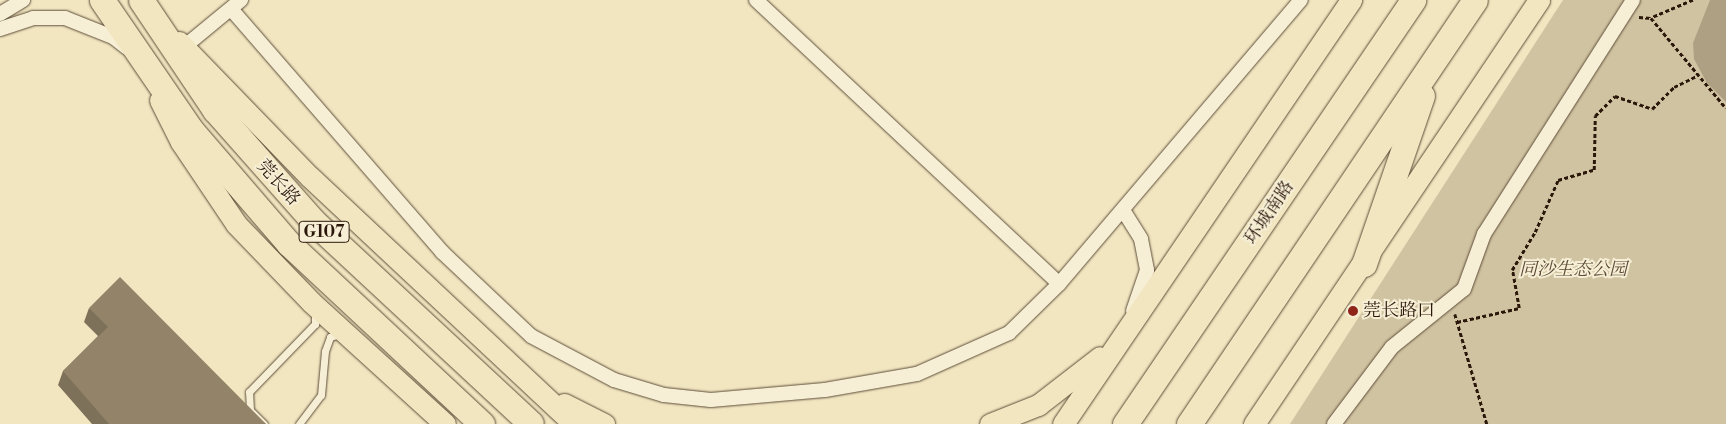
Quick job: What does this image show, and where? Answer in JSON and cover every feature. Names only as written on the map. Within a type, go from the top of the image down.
[{"type":"highway","name":"莞长路","points":[[102,0],[138,57],[191,130],[289,244],[482,424]]},
{"type":"highway","name":"环城南路","points":[[1125,424],[1413,0]]},
{"type":"highway","points":[[1189,424],[1475,0]]},
{"type":"highway","name":"莞长路","points":[[144,6],[215,110],[314,222],[531,424]]},
{"type":"highway","points":[[1364,264],[1433,64]]},
{"type":"main road","points":[[1063,424],[1125,336],[1350,0]]},
{"type":"main road","points":[[1254,424],[1364,264],[1539,0]]},
{"type":"main road","points":[[144,6],[310,177],[574,424]]},
{"type":"main road","points":[[138,57],[181,142],[236,224],[311,302],[445,424]]},
{"type":"main road","points":[[990,424],[1052,395],[1125,336]]},
{"type":"main road","points":[[531,383],[604,424]]},
{"type":"street","points":[[0,14],[22,0]]},
{"type":"street","points":[[756,0],[1060,284]]},
{"type":"street","points":[[184,47],[236,4],[436,244],[493,303],[531,336],[614,380],[664,395],[711,400],[825,390],[917,374],[1009,334],[1060,284],[1301,0]]},
{"type":"street","points":[[1334,424],[1392,347],[1464,289],[1484,234],[1633,0]]},
{"type":"street","points":[[0,29],[33,18],[65,18],[113,37],[138,57]]},
{"type":"street","points":[[1122,210],[1141,239],[1146,270],[1125,336]]},
{"type":"lane","points":[[264,424],[250,410],[250,392],[315,324],[311,302]]},
{"type":"lane","points":[[299,424],[321,395],[330,337],[338,332],[350,337]]},
{"type":"path","points":[[1693,0],[1651,18],[1697,76],[1726,108]]},
{"type":"path","points":[[1457,322],[1519,308],[1512,270],[1535,232],[1558,180],[1594,170],[1595,116],[1614,96],[1652,110],[1674,87],[1697,76]]},
{"type":"path","points":[[1451,300],[1487,424]]},
{"type":"green space","name":"同沙生态公园","points":[[1563,0],[1726,0],[1726,424],[1290,424]]},
{"type":"shaded area","points":[[1710,0],[1726,0],[1726,102],[1707,83],[1694,59],[1693,43]]},
{"type":"building","points":[[120,277],[266,424],[109,424],[63,371],[108,327],[89,308]]},
{"type":"place","name":"莞长路口","points":[[1353,311]]}]
